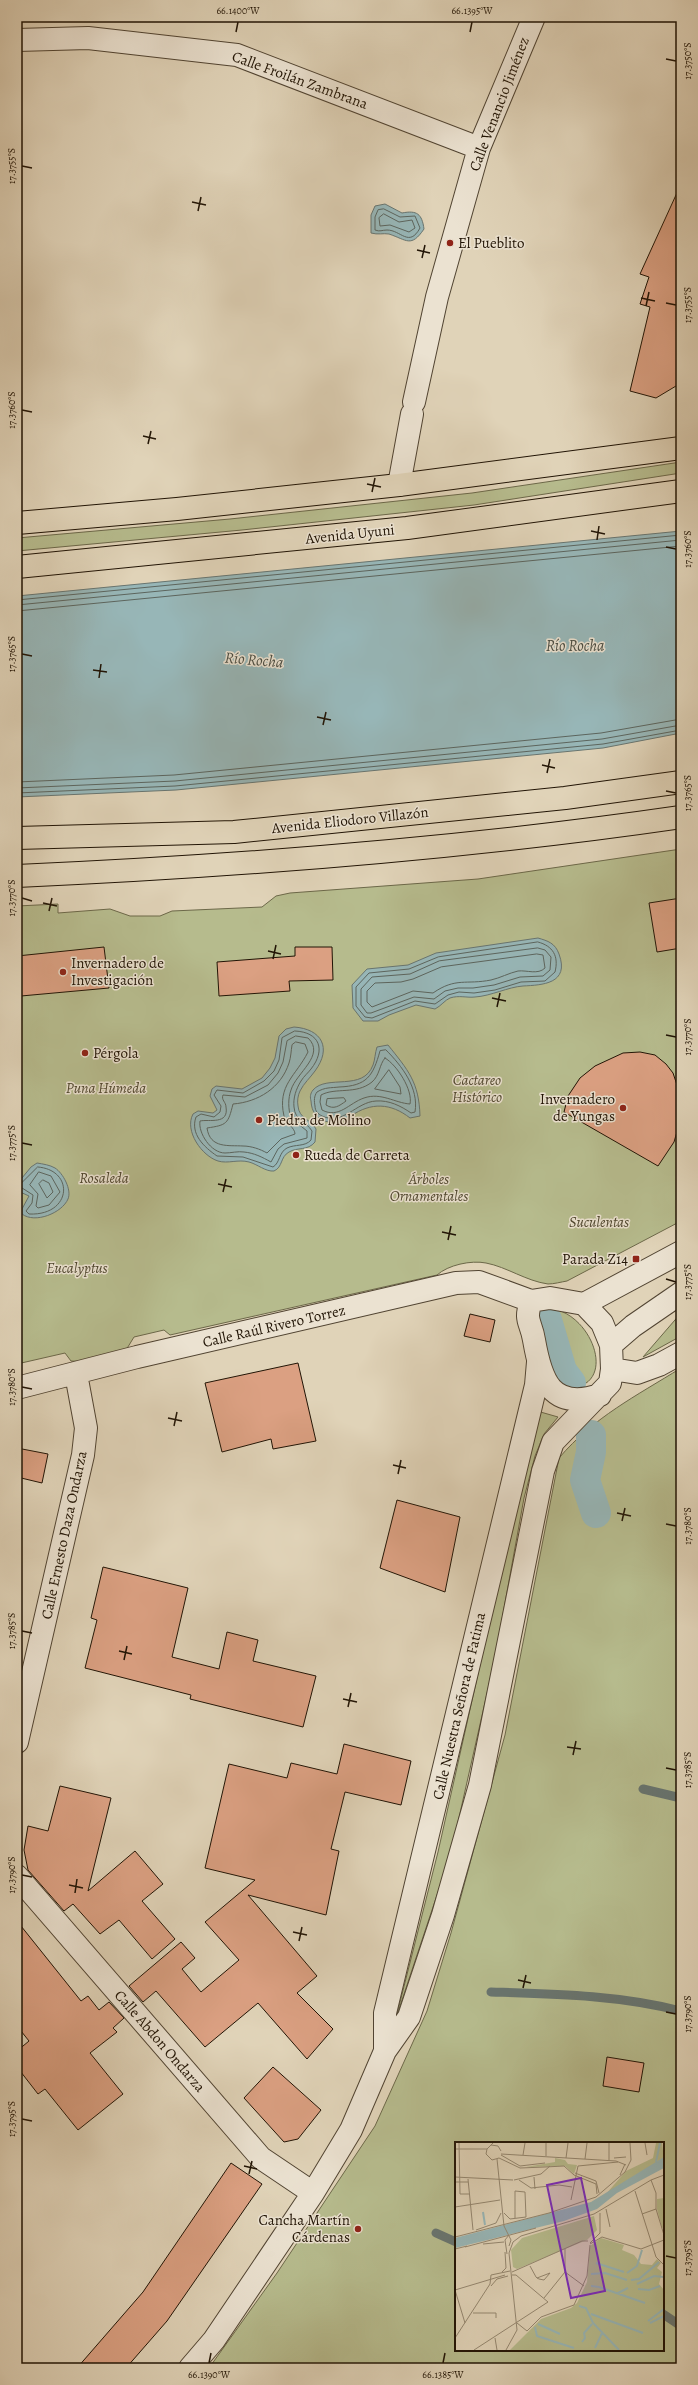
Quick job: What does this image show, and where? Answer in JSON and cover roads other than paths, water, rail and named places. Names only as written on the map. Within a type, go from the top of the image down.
[{"type":"main road","points":[[17,523],[177,509],[399,485],[681,448]]},
{"type":"main road","name":"Avenida Uyuni","points":[[17,567],[407,528],[681,491]]},
{"type":"main road","name":"Avenida Eliodoro Villazón","points":[[17,838],[234,832],[565,798],[681,782]]},
{"type":"main road","points":[[17,876],[248,864],[576,833],[681,817]]},
{"type":"street","name":"Calle Venancio Jiménez","points":[[399,485],[413,408],[437,296],[479,148],[534,17]]},
{"type":"street","name":"Calle Froilán Zambrana","points":[[17,40],[88,38],[237,55],[479,148]]},
{"type":"street","points":[[584,1304],[681,1252]]},
{"type":"street","name":"Calle Raúl Rivero Torrez","points":[[17,1388],[76,1374],[137,1357],[456,1283],[479,1282],[531,1301]]},
{"type":"street","points":[[611,1345],[633,1326],[681,1293]]},
{"type":"street","points":[[550,1298],[584,1304],[602,1323],[611,1345],[612,1369],[610,1383],[600,1395],[572,1400],[558,1395],[545,1381],[538,1362],[534,1337],[526,1316],[531,1301],[550,1298]]},
{"type":"street","points":[[612,1369],[637,1373],[659,1365],[681,1353]]},
{"type":"street","name":"Calle Nuestra Señora de Fatima","points":[[386,2051],[385,2013],[536,1386],[538,1362]]},
{"type":"street","name":"Calle Ernesto Daza Ondarza","points":[[17,1742],[83,1455],[86,1428],[76,1374]]},
{"type":"street","name":"Calle Nuestra Señora de Fatima","points":[[190,2368],[214,2340],[313,2193],[351,2130],[386,2051],[409,2018],[443,1915],[480,1785],[543,1471],[553,1442],[600,1395]]},
{"type":"street","name":"Calle Abdon Ondarza","points":[[17,1876],[261,2158],[313,2193]]},
{"type":"water","points":[[385,204],[402,213],[411,212],[418,214],[422,220],[424,229],[416,239],[408,241],[389,234],[371,233],[371,215],[375,206]]},
{"type":"water","name":"Río Rocha","points":[[681,531],[681,733],[603,748],[176,790],[17,797],[17,596]]},
{"type":"water","points":[[538,938],[551,943],[559,954],[561,972],[552,981],[538,985],[511,988],[481,996],[453,997],[435,1009],[416,1005],[389,1015],[378,1021],[363,1021],[353,1008],[352,985],[367,969],[408,965],[436,953]]},
{"type":"water","points":[[294,1027],[311,1031],[321,1041],[323,1047],[323,1055],[320,1063],[302,1088],[298,1100],[301,1114],[316,1129],[315,1142],[309,1147],[295,1150],[286,1154],[279,1167],[274,1171],[249,1162],[222,1162],[212,1158],[206,1154],[196,1142],[191,1128],[193,1114],[198,1111],[213,1113],[217,1110],[210,1096],[212,1089],[216,1086],[242,1089],[262,1078],[270,1068],[275,1058],[279,1036],[286,1029]]},
{"type":"water","points":[[388,1045],[407,1069],[415,1085],[420,1116],[410,1118],[396,1109],[381,1106],[366,1108],[338,1122],[325,1121],[315,1115],[310,1098],[313,1090],[319,1085],[327,1083],[353,1081],[361,1078],[368,1073],[373,1065],[377,1047]]},
{"type":"water","points":[[37,1163],[51,1166],[58,1170],[66,1182],[69,1195],[65,1204],[54,1213],[48,1216],[34,1218],[27,1217],[22,1214],[22,1209],[29,1196],[18,1191],[17,1184],[31,1167]]},
{"type":"waterway","points":[[547,1320],[562,1371],[571,1383]]},
{"type":"waterway","points":[[591,1435],[591,1452],[585,1480],[596,1513]]},
{"type":"waterway","points":[[643,1789],[681,1798]]},
{"type":"waterway","points":[[491,1992],[611,1998],[681,2011]]},
{"type":"waterway","points":[[436,2233],[455,2242]]},
{"type":"waterway","points":[[664,2315],[681,2326]]},
{"type":"place","name":"El Pueblito","points":[[450,243]]},
{"type":"place","name":"Invernadero de Investigación","points":[[63,972]]},
{"type":"place","name":"Pérgola","points":[[85,1053]]},
{"type":"place","name":"Invernadero de Yungas","points":[[623,1108]]},
{"type":"place","name":"Piedra de Molino","points":[[259,1120]]},
{"type":"place","name":"Rueda de Carreta","points":[[296,1155]]},
{"type":"place","name":"Parada Z14","points":[[636,1259]]},
{"type":"place","name":"Cancha Martín Cárdenas","points":[[358,2229]]},
{"type":"park label","name":"Puna Húmeda","points":[[106,1088]]},
{"type":"park label","name":"Cactareo Histórico","points":[[477,1088]]},
{"type":"park label","name":"Rosaleda","points":[[104,1178]]},
{"type":"park label","name":"Árboles Ornamentales","points":[[429,1188]]},
{"type":"park label","name":"Suculentas","points":[[599,1222]]},
{"type":"park label","name":"Eucalyptus","points":[[77,1268]]}]
